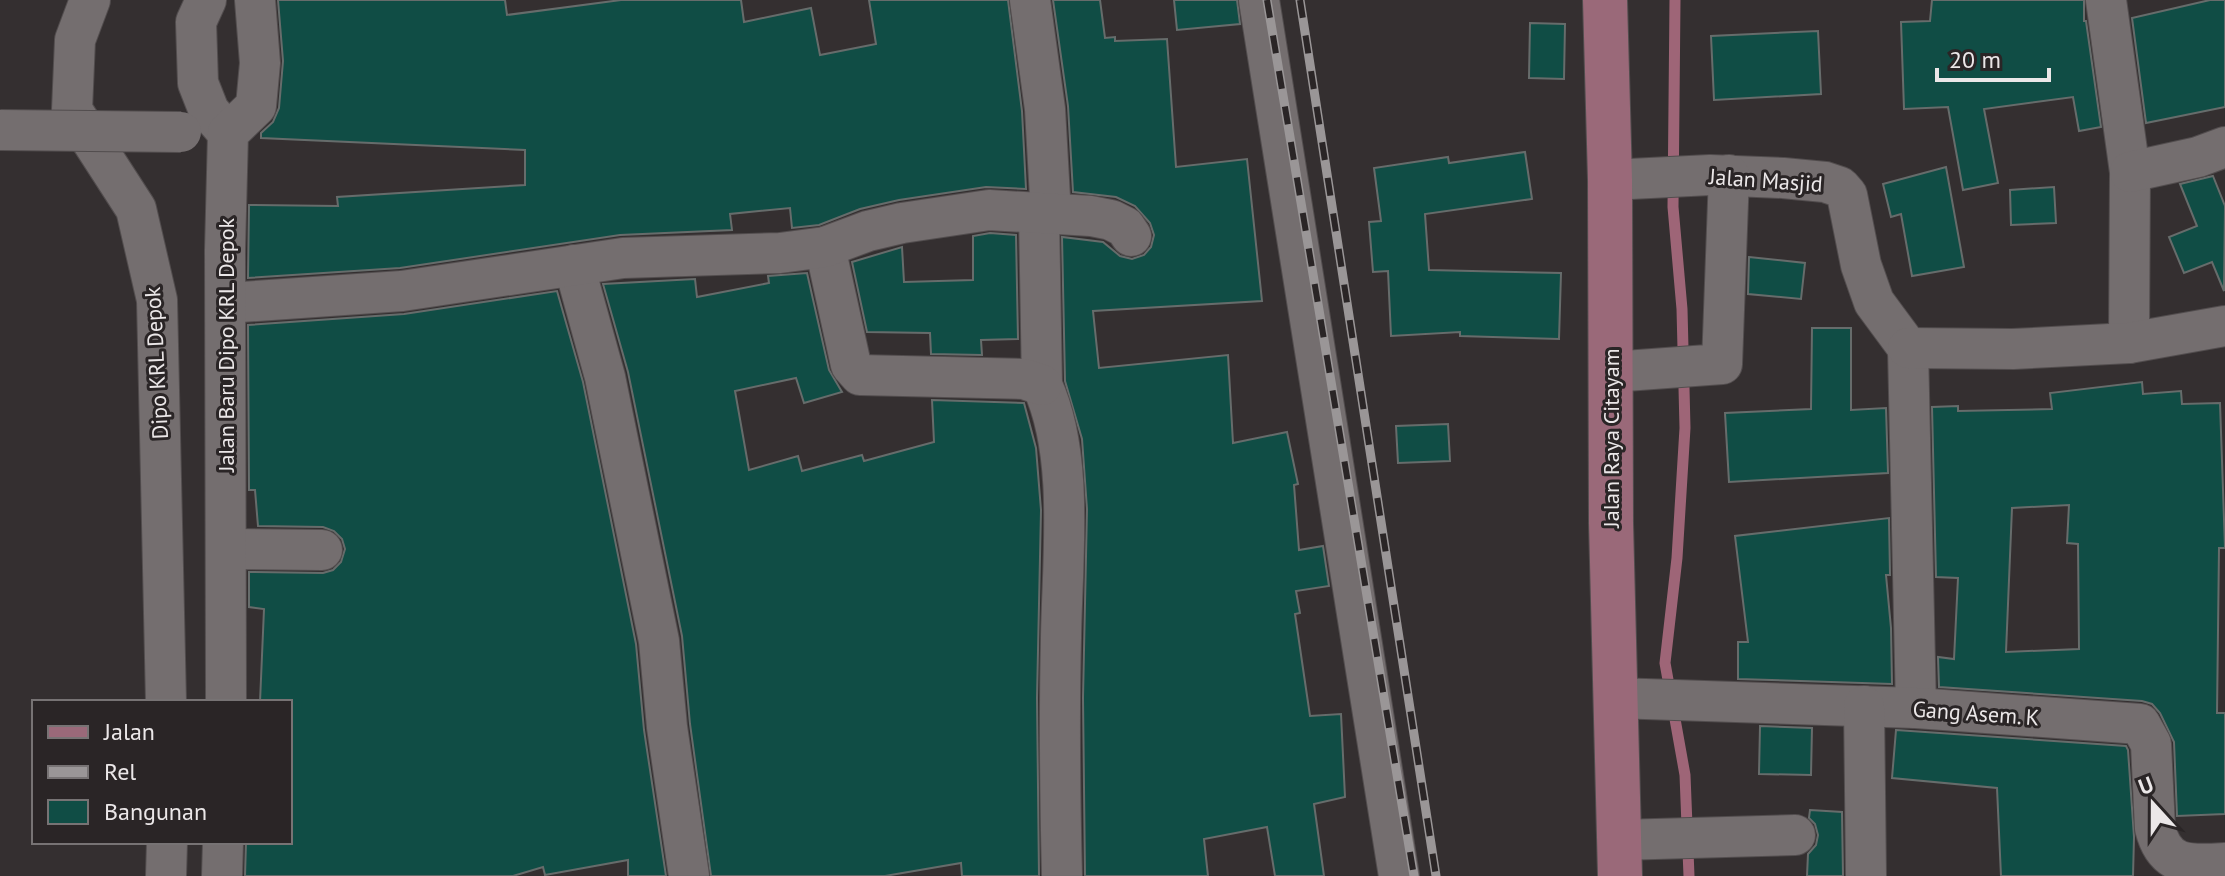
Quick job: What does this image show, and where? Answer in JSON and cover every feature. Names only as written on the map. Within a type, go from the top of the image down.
[{"type":"main road","name":"Jalan Raya Citayam","points":[[1605,0],[1628,178],[1621,371],[1626,852]]},
{"type":"street","name":"Dipo KRL Depok","points":[[90,0],[75,40],[72,110],[136,209],[157,300],[166,700]]},
{"type":"street","points":[[206,0],[196,22],[198,83],[209,111],[228,133]]},
{"type":"street","points":[[0,130],[228,133],[256,106],[260,63],[255,0]]},
{"type":"street","points":[[1030,0],[1045,109],[1042,385],[1050,402],[1058,440],[1063,512],[1059,749],[1062,876]]},
{"type":"street","points":[[1259,0],[1399,876]]},
{"type":"street","points":[[2106,0],[2130,172],[2129,343]]},
{"type":"street","name":"Jalan Baru Dipo KRL Depok","points":[[226,700],[228,133]]},
{"type":"street","points":[[2130,172],[2198,157],[2225,147]]},
{"type":"street","points":[[1621,371],[1722,364],[1719,175]]},
{"type":"street","name":"Jalan Masjid","points":[[1628,178],[1719,175],[1825,182],[1840,187],[1847,195],[1861,265],[1874,302],[1908,348]]},
{"type":"street","points":[[226,303],[402,291],[654,255],[759,255],[825,247],[868,231],[989,210],[1091,216],[1125,227],[1131,236]]},
{"type":"street","points":[[825,247],[851,365],[860,375],[1024,379],[1042,385]]},
{"type":"street","points":[[574,265],[605,377],[659,641],[667,727],[689,876]]},
{"type":"street","points":[[1916,708],[1908,348],[2013,349],[2129,343],[2225,326]]},
{"type":"street","points":[[227,549],[322,550]]},
{"type":"street","name":"Gang Asem. K","points":[[1625,699],[1916,708],[2140,724],[2151,744],[2155,828],[2166,852],[2189,865],[2225,863]]},
{"type":"street","points":[[1864,706],[1866,876]]},
{"type":"street","points":[[1626,852],[1739,836],[1795,835]]},
{"type":"street","points":[[166,876],[167,844]]},
{"type":"street","points":[[222,876],[223,844]]},
{"type":"building","points":[[278,0],[505,0],[507,15],[621,0],[741,0],[744,22],[811,8],[820,55],[876,44],[869,0],[1008,0],[1022,111],[1026,189],[986,187],[899,200],[860,209],[819,225],[792,228],[790,208],[730,214],[732,230],[620,235],[400,268],[248,278],[249,205],[338,206],[337,197],[525,185],[525,150],[261,138],[261,133],[273,122],[279,108],[283,61]]},
{"type":"building","points":[[1053,0],[1100,0],[1105,38],[1115,37],[1115,41],[1167,39],[1176,167],[1247,159],[1262,301],[1093,311],[1099,368],[1228,355],[1233,443],[1287,432],[1298,484],[1294,485],[1299,550],[1323,546],[1329,586],[1296,591],[1300,613],[1295,614],[1310,716],[1341,714],[1345,797],[1314,804],[1324,876],[1275,876],[1267,827],[1204,839],[1208,876],[1085,876],[1083,698],[1087,509],[1082,439],[1065,381],[1062,237],[1103,242],[1120,256],[1132,259],[1144,255],[1151,247],[1154,235],[1150,223],[1135,206],[1116,197],[1073,192],[1068,106]]},
{"type":"building","points":[[1174,0],[1237,0],[1240,24],[1177,30]]},
{"type":"building","points":[[1932,0],[2084,0],[2084,21],[2101,127],[2079,131],[2073,97],[1984,109],[1998,183],[1963,190],[1948,107],[1904,109],[1901,22],[1930,21]]},
{"type":"building","points":[[2210,0],[2225,0],[2225,107],[2146,123],[2132,18]]},
{"type":"building","points":[[1530,23],[1565,24],[1564,79],[1529,78]]},
{"type":"building","points":[[1818,31],[1821,94],[1714,100],[1711,36]]},
{"type":"building","points":[[1525,152],[1532,199],[1425,214],[1429,270],[1561,273],[1559,339],[1460,336],[1460,332],[1391,336],[1388,271],[1373,272],[1369,222],[1381,221],[1374,168],[1448,157],[1449,163]]},
{"type":"building","points":[[1946,167],[1964,267],[1912,276],[1901,214],[1891,217],[1883,184]]},
{"type":"building","points":[[2213,176],[2225,206],[2224,291],[2212,262],[2184,273],[2169,237],[2197,226],[2180,184]]},
{"type":"building","points":[[2054,187],[2056,223],[2011,225],[2010,190]]},
{"type":"building","points":[[990,233],[1016,235],[1018,339],[981,340],[982,355],[931,354],[930,333],[867,332],[852,262],[902,247],[904,282],[973,280],[973,236]]},
{"type":"building","points":[[1749,257],[1805,263],[1801,299],[1748,294]]},
{"type":"building","points":[[807,273],[829,370],[842,392],[804,403],[796,378],[735,391],[749,470],[798,456],[802,471],[862,455],[864,461],[934,442],[932,400],[1024,403],[1036,448],[1041,510],[1037,698],[1039,876],[962,876],[961,863],[885,876],[711,876],[690,724],[682,636],[628,372],[603,284],[695,279],[697,297],[769,283],[768,276]]},
{"type":"building","points":[[557,291],[583,382],[636,644],[644,730],[666,876],[628,876],[628,860],[545,875],[543,867],[513,876],[245,876],[246,844],[292,844],[292,700],[260,700],[264,609],[249,607],[249,572],[323,573],[333,570],[341,562],[345,549],[342,539],[334,531],[323,527],[258,526],[255,490],[249,490],[248,325],[404,314]]},
{"type":"building","points":[[1812,328],[1851,328],[1851,410],[1886,408],[1888,473],[1729,482],[1725,413],[1811,409]]},
{"type":"building","points":[[2142,382],[2143,394],[2181,391],[2182,404],[2220,403],[2225,548],[2219,548],[2217,713],[2225,713],[2225,814],[2177,816],[2174,742],[2160,713],[2152,704],[1939,687],[1938,657],[1954,659],[1958,578],[1936,577],[1932,407],[1958,406],[1958,411],[2052,409],[2050,393]],"holes":[[[2069,505],[2067,543],[2078,544],[2079,649],[2006,652],[2012,508]]]},
{"type":"building","points":[[1448,424],[1450,461],[1398,463],[1396,426]]},
{"type":"building","points":[[1889,518],[1890,575],[1886,575],[1892,684],[1738,679],[1738,642],[1748,642],[1735,536]]},
{"type":"building","points":[[1760,726],[1812,728],[1811,775],[1759,774]]},
{"type":"building","points":[[1896,730],[2126,746],[2134,837],[2133,876],[2001,876],[1997,788],[1892,778]]},
{"type":"building","points":[[1810,810],[1842,812],[1843,876],[1807,876],[1808,854],[1816,845],[1818,835],[1815,824],[1809,818]]},
{"type":"waterway","points":[[1675,0],[1673,207],[1682,309],[1685,428],[1677,558],[1665,663],[1685,775],[1689,876]]},
{"type":"railway","points":[[1267,0],[1414,876]]},
{"type":"railway","points":[[1300,0],[1436,876]]}]
